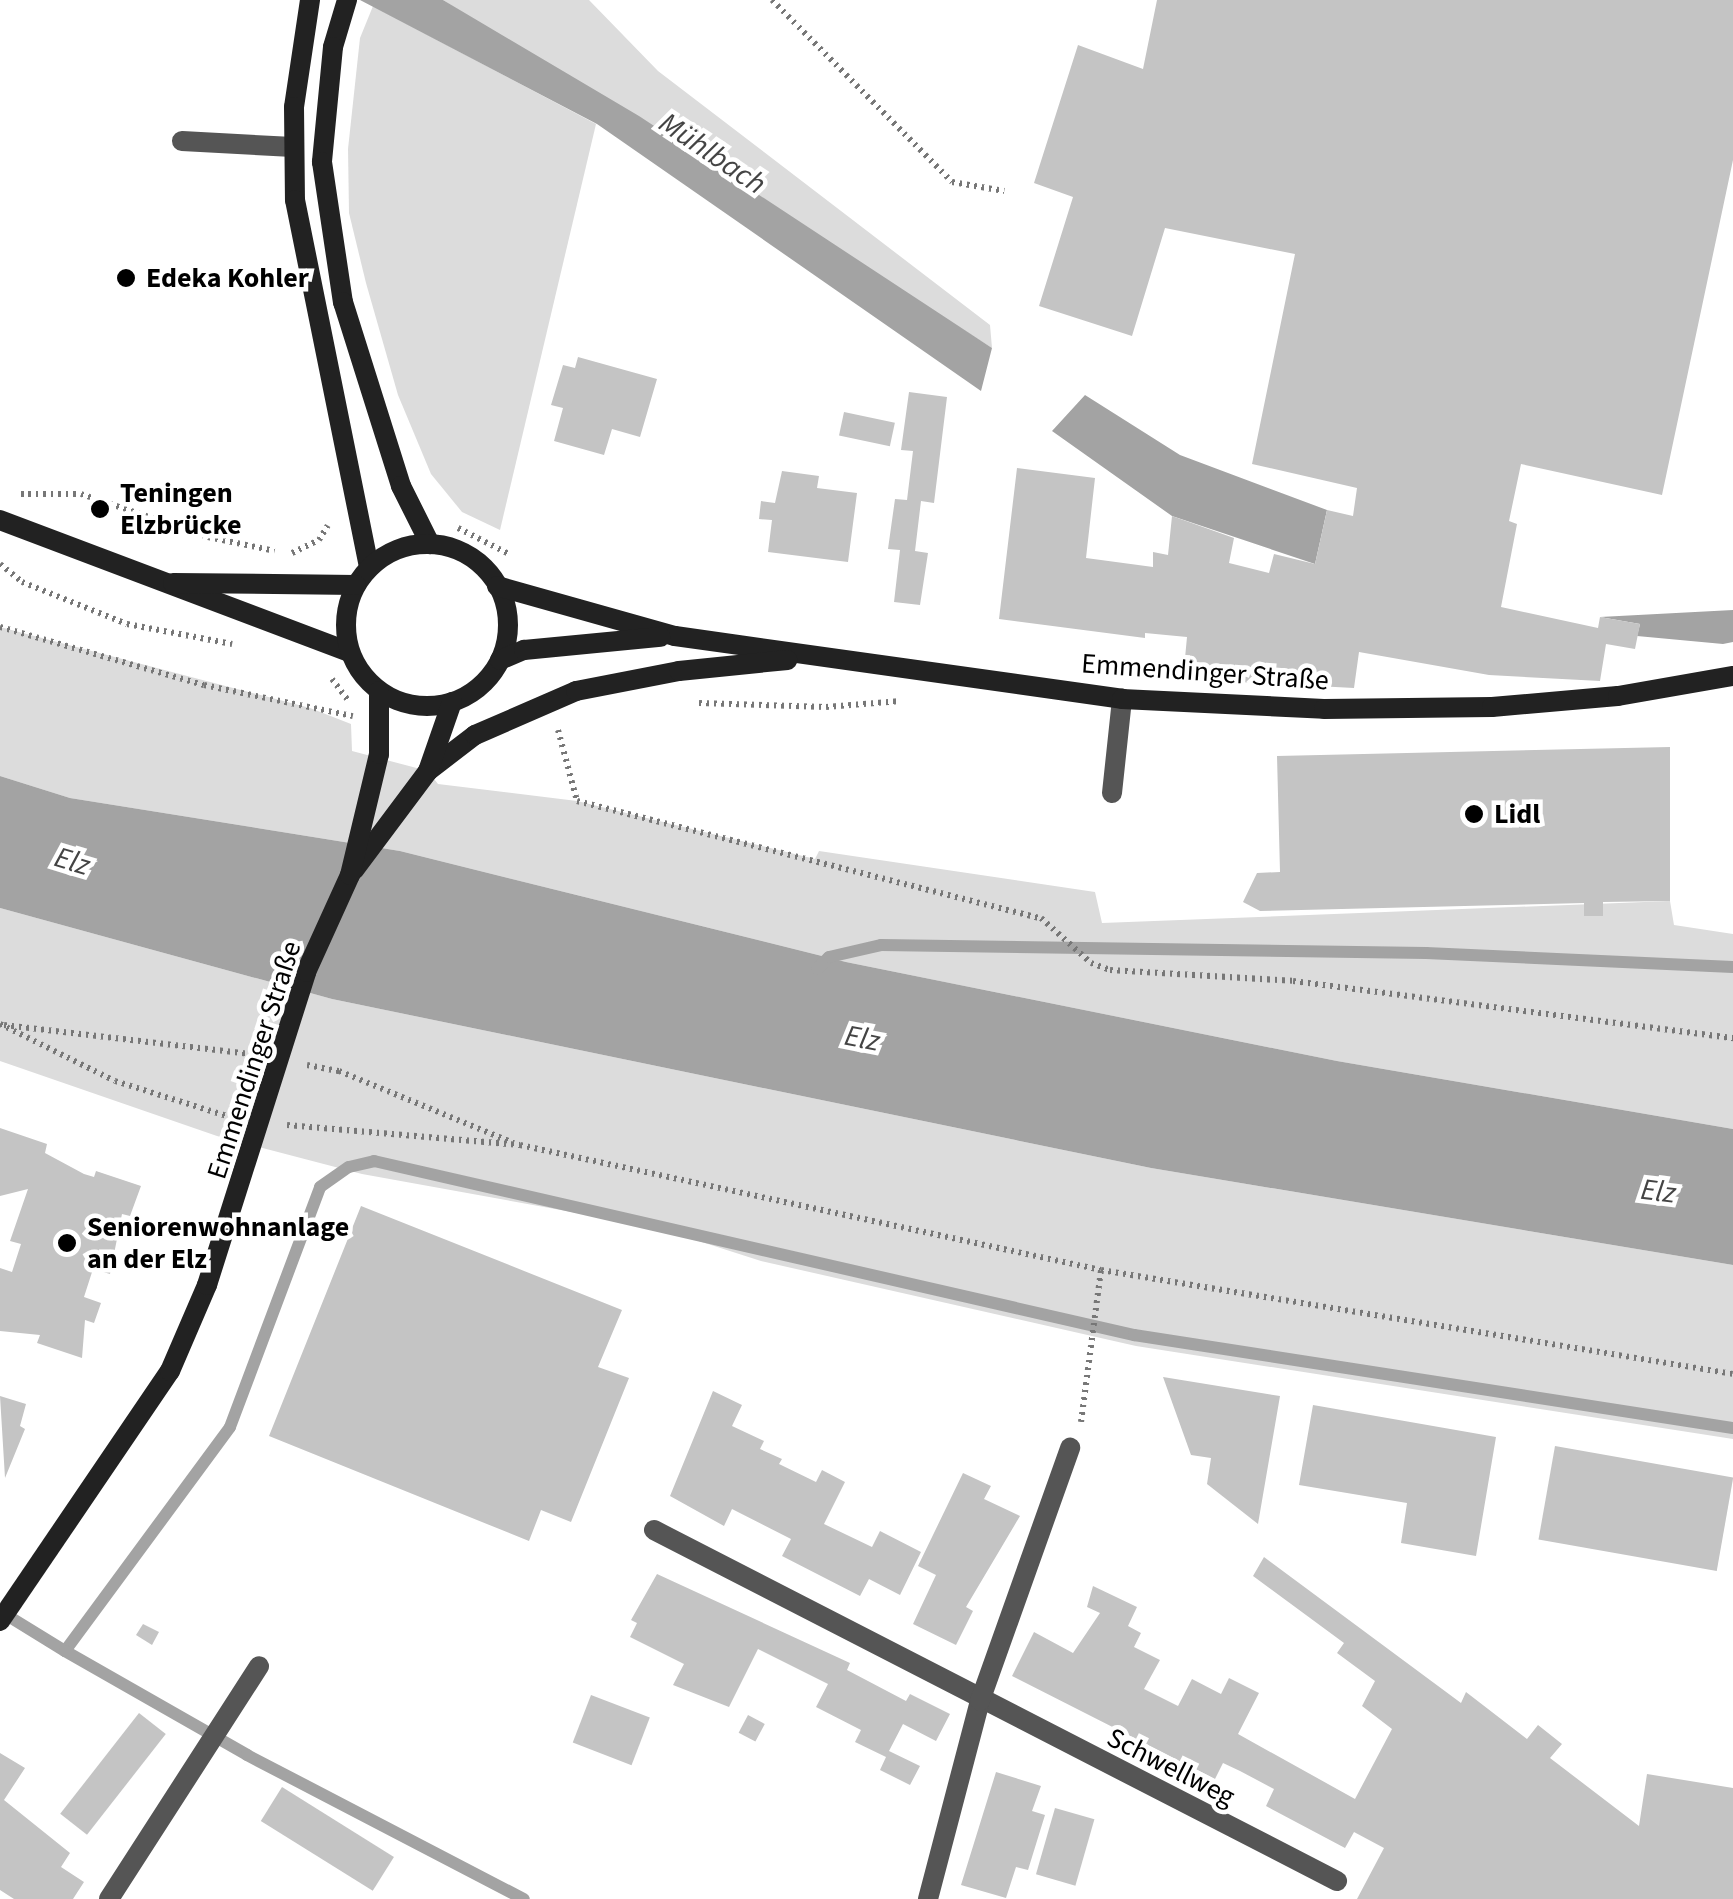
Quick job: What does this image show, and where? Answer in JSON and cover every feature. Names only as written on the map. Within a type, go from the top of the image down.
[{"type":"main road","points":[[310,1],[293,147],[318,338],[360,499],[363,576]]},
{"type":"main road","points":[[344,8],[322,162],[344,302],[401,486],[430,544]]},
{"type":"main road","points":[[0,520],[169,583],[228,611],[350,652]]},
{"type":"main road","points":[[430,544],[470,556],[497,586],[507,612],[500,660],[470,694],[452,702],[417,706],[378,691],[350,652],[348,606],[363,576],[387,554],[430,544]]},
{"type":"main road","points":[[169,583],[363,576]]},
{"type":"main road","name":"Emmendinger Straße","points":[[497,586],[675,636],[1122,698],[1324,710],[1492,707],[1618,696],[1733,676]]},
{"type":"main road","name":"Emmendinger Straße","points":[[500,660],[524,650],[675,636]]},
{"type":"main road","points":[[428,770],[474,735],[576,691],[679,671],[824,657]]},
{"type":"main road","name":"Emmendinger Straße","points":[[0,1620],[170,1371],[239,1200],[306,972],[350,875],[379,754],[378,691]]},
{"type":"main road","name":"Emmendinger Straße","points":[[350,875],[400,814],[428,770],[452,702]]},
{"type":"street","points":[[182,141],[293,147]]},
{"type":"street","points":[[1112,793],[1122,698]]},
{"type":"street","points":[[928,1899],[980,1701],[1070,1448]]},
{"type":"street","name":"Schwellweg","points":[[654,1530],[980,1701],[1337,1881]]},
{"type":"street","points":[[108,1899],[259,1666]]},
{"type":"path","points":[[772,0],[952,182],[1004,191]]},
{"type":"path","points":[[16,494],[81,494],[208,537],[291,554],[320,540],[338,506],[360,499]]},
{"type":"path","points":[[447,520],[524,560]]},
{"type":"path","points":[[0,564],[22,582],[127,624],[240,646]]},
{"type":"path","points":[[0,628],[204,685],[354,716]]},
{"type":"path","points":[[689,703],[868,705],[915,699],[950,676]]},
{"type":"path","points":[[330,677],[357,726]]},
{"type":"path","points":[[543,728],[570,719]]},
{"type":"path","points":[[556,724],[578,801],[1041,918],[1091,963],[1110,970],[1293,981],[1733,1038]]},
{"type":"path","points":[[196,1044],[0,1024],[114,1080],[260,1118],[520,1145],[1101,1270],[1733,1374]]},
{"type":"path","points":[[340,1071],[520,1145]]},
{"type":"path","points":[[1070,1448],[1082,1420],[1085,1360],[1101,1270]]},
{"type":"shaded area","points":[[443,0],[589,0],[658,71],[990,325],[992,348]]},
{"type":"shaded area","points":[[373,6],[596,124],[500,530],[462,512],[431,474],[398,395],[349,213],[348,149],[360,38]]},
{"type":"shaded area","points":[[0,627],[310,708],[351,724],[352,751],[428,771],[438,784],[577,801],[815,859],[819,851],[1095,892],[1102,923],[1670,901],[1674,925],[1733,934],[1733,1129],[1337,1061],[846,962],[400,851],[70,798],[0,776]]},
{"type":"shaded area","points":[[0,908],[332,999],[1151,1168],[1733,1265],[1733,1439],[1136,1346],[761,1261],[655,1227],[362,1174],[217,1136],[0,1061]]},
{"type":"water","points":[[360,0],[443,0],[639,116],[992,348],[981,391],[597,124]]},
{"type":"water","points":[[1085,395],[1180,455],[1327,510],[1315,564],[1172,516],[1052,431]]},
{"type":"water","points":[[1733,610],[1733,642],[1723,644],[1637,636],[1640,624],[1600,617]]},
{"type":"water","name":"Elz","points":[[0,776],[70,798],[400,851],[846,962],[1337,1061],[1733,1129],[1733,1265],[1151,1168],[332,999],[0,908]]},
{"type":"building","points":[[1157,0],[1733,0],[1733,160],[1662,495],[1521,464],[1509,521],[1517,524],[1501,607],[1598,628],[1600,617],[1640,624],[1635,649],[1606,644],[1600,681],[1489,675],[1359,652],[1354,688],[1183,679],[1187,637],[1145,633],[1145,638],[999,619],[1017,468],[1095,478],[1086,558],[1153,567],[1153,552],[1168,555],[1172,516],[1234,538],[1229,563],[1269,573],[1274,554],[1315,564],[1327,510],[1353,516],[1357,488],[1252,464],[1295,254],[1165,228],[1132,336],[1039,306],[1073,197],[1034,183],[1078,45],[1143,69]]},
{"type":"building","points":[[578,357],[657,379],[640,437],[612,429],[604,455],[554,441],[563,408],[551,405],[563,365],[575,368]]},
{"type":"building","points":[[909,392],[947,397],[934,503],[921,501],[915,551],[928,553],[920,605],[894,602],[900,550],[888,549],[895,499],[907,500],[913,451],[901,450]]},
{"type":"building","points":[[844,412],[895,423],[890,446],[839,435]]},
{"type":"building","points":[[782,471],[819,476],[817,488],[857,493],[848,562],[768,552],[772,520],[759,519],[761,501],[775,503]]},
{"type":"building","name":"Lidl","points":[[1670,747],[1670,901],[1603,902],[1603,916],[1584,916],[1584,903],[1260,911],[1243,902],[1257,873],[1280,872],[1277,756]]},
{"type":"building","name":"Seniorenwohnanlage an der Elz","points":[[0,1128],[47,1144],[45,1153],[84,1174],[94,1177],[96,1171],[141,1186],[130,1216],[122,1214],[110,1274],[93,1269],[84,1297],[101,1303],[94,1323],[85,1320],[82,1358],[37,1343],[40,1335],[0,1331],[0,1268],[12,1272],[21,1244],[10,1241],[28,1189],[0,1196]]},
{"type":"building","points":[[361,1206],[622,1310],[598,1367],[629,1378],[571,1522],[541,1510],[529,1541],[269,1436]]},
{"type":"building","points":[[1163,1377],[1280,1396],[1258,1524],[1207,1484],[1211,1458],[1191,1455]]},
{"type":"building","points":[[713,1391],[742,1405],[732,1426],[764,1441],[760,1449],[782,1459],[779,1464],[816,1482],[822,1470],[845,1482],[824,1524],[872,1547],[880,1531],[921,1552],[900,1595],[869,1579],[860,1596],[782,1556],[791,1539],[732,1509],[724,1526],[670,1496]]},
{"type":"building","points":[[0,1396],[26,1404],[20,1426],[25,1429],[5,1478]]},
{"type":"building","points":[[1313,1405],[1496,1437],[1476,1556],[1401,1543],[1407,1503],[1299,1485]]},
{"type":"building","points":[[1555,1446],[1733,1477],[1717,1571],[1539,1540]]},
{"type":"building","points":[[963,1473],[991,1486],[984,1499],[1020,1516],[966,1607],[973,1611],[956,1645],[913,1624],[936,1575],[918,1566]]},
{"type":"building","points":[[1264,1557],[1461,1703],[1466,1692],[1527,1739],[1538,1725],[1562,1744],[1550,1758],[1639,1826],[1647,1774],[1733,1788],[1733,1899],[1357,1899],[1384,1848],[1354,1832],[1345,1848],[1266,1806],[1274,1789],[1240,1771],[1223,1763],[1215,1779],[1012,1676],[1034,1632],[1073,1653],[1100,1613],[1087,1607],[1093,1586],[1137,1607],[1128,1626],[1141,1633],[1134,1647],[1160,1660],[1144,1689],[1178,1706],[1192,1679],[1221,1694],[1229,1678],[1259,1693],[1238,1734],[1355,1799],[1392,1729],[1362,1706],[1375,1681],[1337,1653],[1344,1643],[1253,1576]]},
{"type":"building","points":[[657,1574],[850,1663],[847,1670],[906,1701],[910,1694],[950,1714],[936,1741],[903,1724],[889,1751],[920,1766],[910,1785],[880,1770],[886,1757],[855,1742],[861,1730],[816,1707],[828,1684],[758,1649],[729,1707],[673,1685],[684,1664],[630,1637],[637,1623],[631,1620]]},
{"type":"building","points":[[143,1624],[159,1632],[152,1645],[136,1635]]},
{"type":"building","points":[[591,1695],[650,1718],[632,1765],[573,1743]]},
{"type":"building","points":[[139,1713],[166,1734],[87,1835],[60,1814]]},
{"type":"building","points":[[748,1715],[765,1724],[755,1742],[739,1733]]},
{"type":"building","points":[[0,1753],[25,1768],[4,1800],[70,1853],[61,1867],[84,1882],[73,1899],[14,1899],[0,1890]]},
{"type":"building","points":[[996,1772],[1041,1786],[1032,1811],[1045,1815],[1028,1870],[1016,1867],[1006,1898],[961,1885]]},
{"type":"building","points":[[282,1787],[394,1857],[373,1891],[261,1821]]},
{"type":"building","points":[[1055,1808],[1094,1819],[1075,1886],[1036,1874]]},
{"type":"waterway","points":[[817,969],[829,957],[881,945],[1426,953],[1733,967]]},
{"type":"waterway","points":[[0,1611],[65,1651],[230,1427],[320,1187],[349,1167],[374,1161],[1134,1335],[1733,1428]]},
{"type":"waterway","points":[[65,1651],[247,1755],[524,1899]]},
{"type":"place","name":"Edeka Kohler","points":[[126,278]]},
{"type":"place","name":"Teningen Elzbrücke","points":[[100,509]]},
{"type":"place","name":"Lidl","points":[[1474,814]]},
{"type":"place","name":"Seniorenwohnanlage an der Elz","points":[[67,1243]]},
{"type":"water label","name":"Mühlbach","points":[[712,154]]}]
